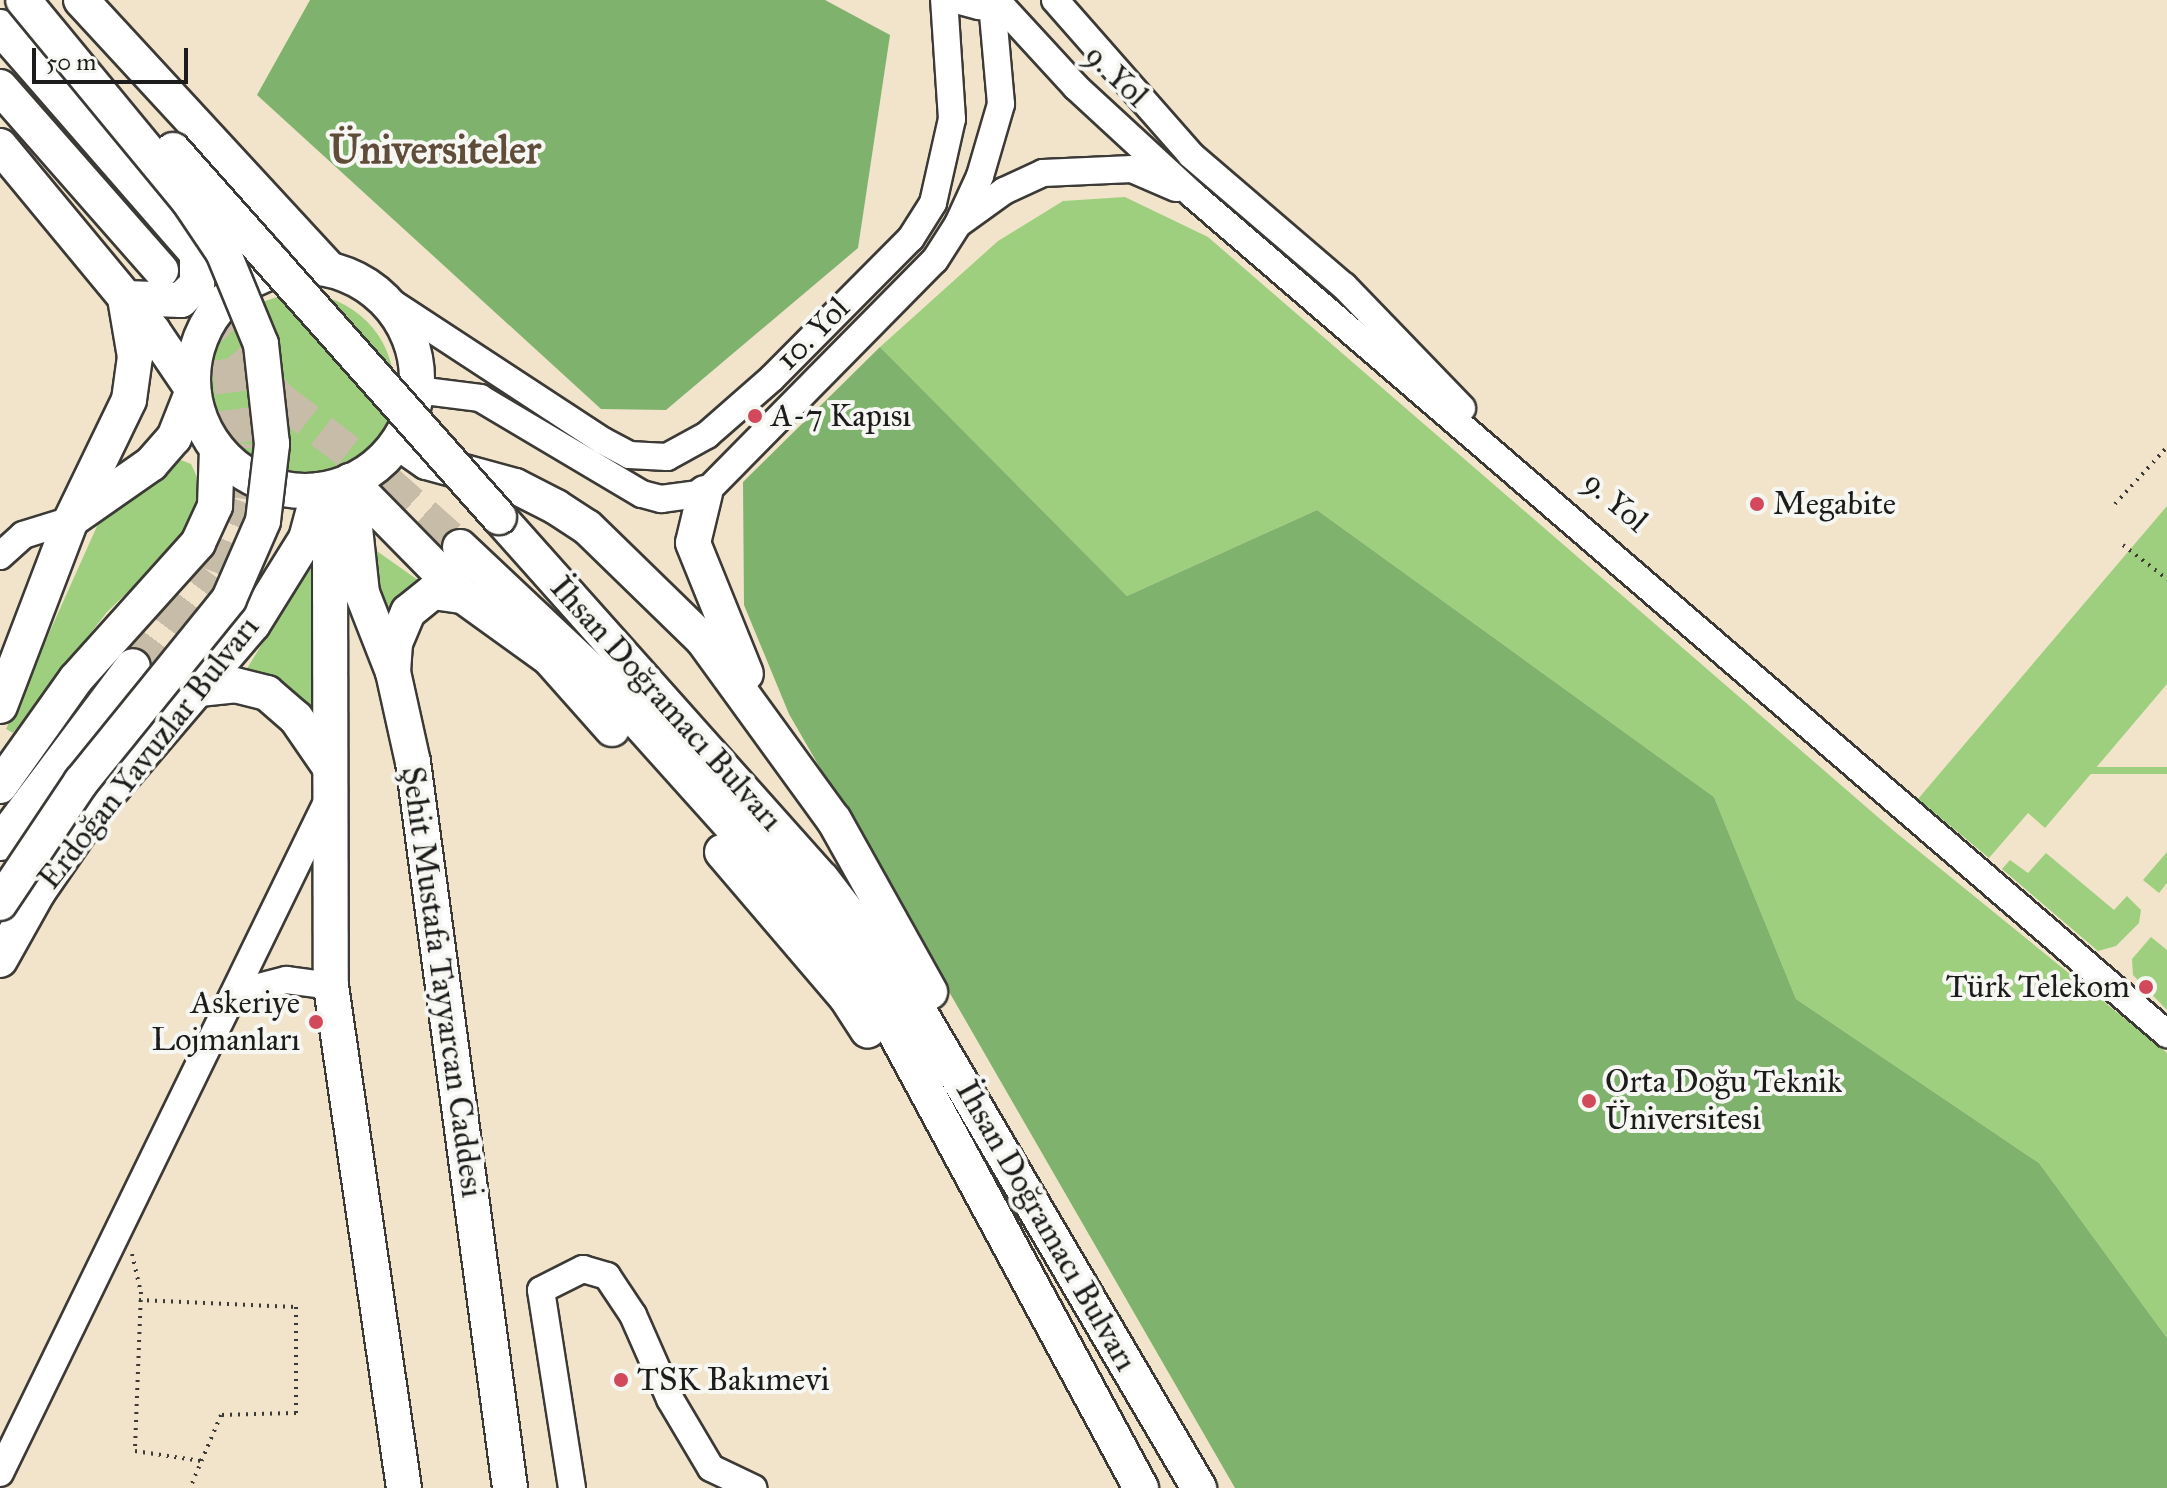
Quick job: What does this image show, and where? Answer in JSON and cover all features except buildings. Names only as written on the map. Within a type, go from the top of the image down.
[{"type":"main road","name":"İhsan Doğramacı Bulvarı","points":[[25,0],[221,200],[859,924],[906,989],[1088,1294],[1199,1488]]},
{"type":"main road","points":[[0,903],[81,782],[229,599],[263,521],[272,444],[261,344],[223,252],[188,200],[25,0]]},
{"type":"main road","points":[[81,0],[328,268]]},
{"type":"main road","points":[[0,27],[197,254],[238,270],[266,273],[297,267],[328,268],[357,279],[383,297],[411,340],[417,390],[398,442],[334,486],[286,489],[258,480],[217,449]]},
{"type":"main road","points":[[0,87],[161,270]]},
{"type":"main road","points":[[0,146],[125,298],[193,390],[217,449],[215,506],[198,543],[76,679],[0,786]]},
{"type":"main road","points":[[125,298],[181,300],[197,284],[197,254]]},
{"type":"main road","points":[[71,520],[159,455],[186,417],[204,328],[230,295],[266,273]]},
{"type":"main road","points":[[0,706],[71,520],[129,400],[135,357],[125,298]]},
{"type":"main road","points":[[398,442],[427,462],[515,486],[587,527],[703,640],[767,722],[888,912],[1088,1294]]},
{"type":"main road","points":[[334,486],[463,596],[549,658],[837,986],[1032,1283]]},
{"type":"main road","points":[[334,486],[330,547],[328,800],[331,986],[404,1488]]},
{"type":"main road","name":"Erdoğan Yavuzlar Bulvarı","points":[[0,960],[72,842],[238,645],[277,588],[334,486]]},
{"type":"main road","name":"Şehit Mustafa Tayyarcan Caddesi","points":[[334,486],[362,593],[393,672],[413,762],[510,1488]]},
{"type":"main road","points":[[705,493],[694,524],[700,570],[767,722]]},
{"type":"main road","name":"Erdoğan Yavuzlar Bulvarı","points":[[198,543],[229,539],[250,544],[277,588]]},
{"type":"main road","name":"İhsan Doğramacı Bulvarı","points":[[460,547],[597,676],[834,940],[885,1014],[1141,1488]]},
{"type":"main road","points":[[393,672],[395,643],[408,612],[433,592],[463,596]]},
{"type":"main road","name":"Erdoğan Yavuzlar Bulvarı","points":[[0,843],[133,666]]},
{"type":"main road","points":[[199,689],[235,685],[267,693],[296,718],[329,766]]},
{"type":"street","name":"10. Yol","points":[[383,297],[534,399],[629,455],[667,457],[707,435],[772,378],[881,272],[933,203],[952,119],[944,0]]},
{"type":"street","points":[[956,0],[995,1]]},
{"type":"street","name":"9. Yol","points":[[1055,0],[1191,155],[1344,286],[1498,444],[2167,1017]]},
{"type":"street","name":"10. Yol","points":[[705,493],[935,260],[958,224],[980,176],[1001,104],[995,1]]},
{"type":"street","name":"9. Yol","points":[[995,1],[1076,87],[1193,195],[2167,1034]]},
{"type":"street","name":"9. Yol","points":[[958,224],[1004,191],[1043,173],[1132,169],[1193,195]]},
{"type":"street","points":[[772,378],[798,398]]},
{"type":"street","points":[[417,390],[480,398],[642,494],[661,499],[705,493]]},
{"type":"street","points":[[707,435],[738,460]]},
{"type":"street","points":[[0,556],[23,535],[71,520]]},
{"type":"street","points":[[0,1473],[155,1147],[239,992],[328,800]]},
{"type":"street","points":[[239,992],[286,980],[331,986]]},
{"type":"street","points":[[572,1488],[541,1290],[583,1269],[607,1276],[633,1315],[670,1399],[711,1468],[753,1488]]},
{"type":"path","points":[[2115,504],[2167,447]]},
{"type":"path","points":[[2123,545],[2167,579]]},
{"type":"path","points":[[190,1488],[221,1415],[296,1413],[296,1305],[139,1300],[135,1451],[201,1461]]},
{"type":"green space","points":[[310,0],[825,0],[890,35],[858,248],[666,410],[601,409],[257,95]]},
{"type":"green space","points":[[1125,197],[1208,237],[1894,831],[2167,1053],[2167,1338],[2039,1163],[1796,999],[1714,797],[1317,510],[1127,596],[880,347],[998,241],[1063,201]]},
{"type":"green space","points":[[301,294],[336,301],[367,321],[387,352],[394,387],[387,422],[367,453],[336,473],[301,480],[266,473],[235,453],[215,422],[208,387],[215,352],[235,321],[266,301]]},
{"type":"green space","points":[[880,347],[1127,596],[1317,510],[1714,797],[1796,999],[2039,1163],[2167,1338],[2167,1488],[1235,1488],[789,714],[744,605],[743,482]]},
{"type":"green space","points":[[181,460],[191,464],[199,481],[195,513],[183,538],[107,612],[13,733],[6,729],[98,524],[106,512]]},
{"type":"green space","points":[[2167,506],[2167,684],[2045,828],[2028,813],[1989,858],[1918,799]]},
{"type":"green space","points":[[364,542],[425,585],[384,631]]},
{"type":"green space","points":[[314,558],[314,713],[276,680],[245,672]]},
{"type":"green space","points":[[2065,767],[2167,767],[2167,774],[2065,774]]},
{"type":"green space","points":[[2167,852],[2167,883],[2159,893],[2143,880]]},
{"type":"green space","points":[[2046,853],[2114,910],[2127,896],[2141,910],[2139,923],[2116,946],[2098,951],[2002,869],[2010,860],[2028,873]]},
{"type":"green space","points":[[2151,937],[2167,950],[2167,1010],[2133,975],[2132,959]]},
{"type":"tunnel","points":[[166,277],[281,400],[386,481],[460,547]]},
{"type":"tunnel","points":[[133,666],[206,569],[234,498],[239,443],[226,345]]},
{"type":"place","name":"A-7 Kapısı","points":[[755,416]]},
{"type":"place","name":"Megabite","points":[[1757,504]]},
{"type":"place","name":"Türk Telekom","points":[[2146,987]]},
{"type":"place","name":"Askeriye Lojmanları","points":[[316,1022]]},
{"type":"place","name":"Orta Doğu Teknik Üniversitesi","points":[[1589,1101]]},
{"type":"place","name":"TSK Bakımevi","points":[[621,1380]]},
{"type":"district","name":"Üniversiteler","points":[[435,150]]}]
